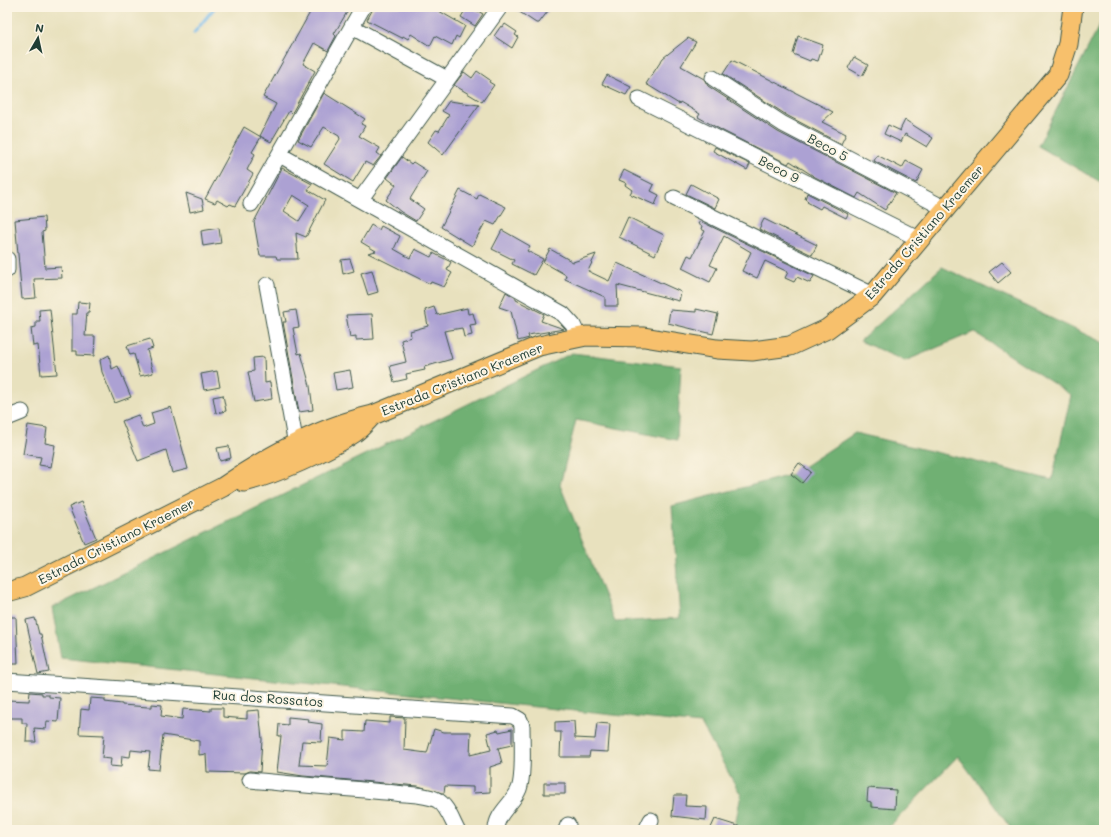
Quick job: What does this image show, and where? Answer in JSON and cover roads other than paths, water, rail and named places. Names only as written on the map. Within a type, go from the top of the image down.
[{"type":"main road","name":"Estrada Cristiano Kraemer","points":[[7,592],[25,587],[224,487],[279,470],[299,452],[334,444],[355,432],[372,415],[539,346],[586,336],[644,337],[717,349],[752,350],[790,346],[827,329],[873,295],[1058,75],[1068,44],[1073,7]]},
{"type":"street","points":[[251,204],[363,7]]},
{"type":"street","points":[[360,200],[497,8]]},
{"type":"street","points":[[352,27],[447,79]]},
{"type":"street","name":"Beco 5","points":[[713,78],[783,124],[946,209]]},
{"type":"street","name":"Beco 9","points":[[638,99],[920,239]]},
{"type":"street","points":[[280,155],[563,314],[573,325],[579,338]]},
{"type":"street","points":[[674,198],[873,295]]},
{"type":"street","points":[[7,259],[7,270]]},
{"type":"street","points":[[267,285],[299,452]]},
{"type":"street","points":[[7,418],[22,412]]},
{"type":"street","name":"Rua dos Rossatos","points":[[7,681],[513,716],[520,720],[522,726],[521,783],[515,796],[501,813],[496,825],[496,830]]},
{"type":"street","points":[[250,780],[373,791],[438,800],[445,807],[457,830]]},
{"type":"waterway","points":[[194,33],[215,7]]}]
